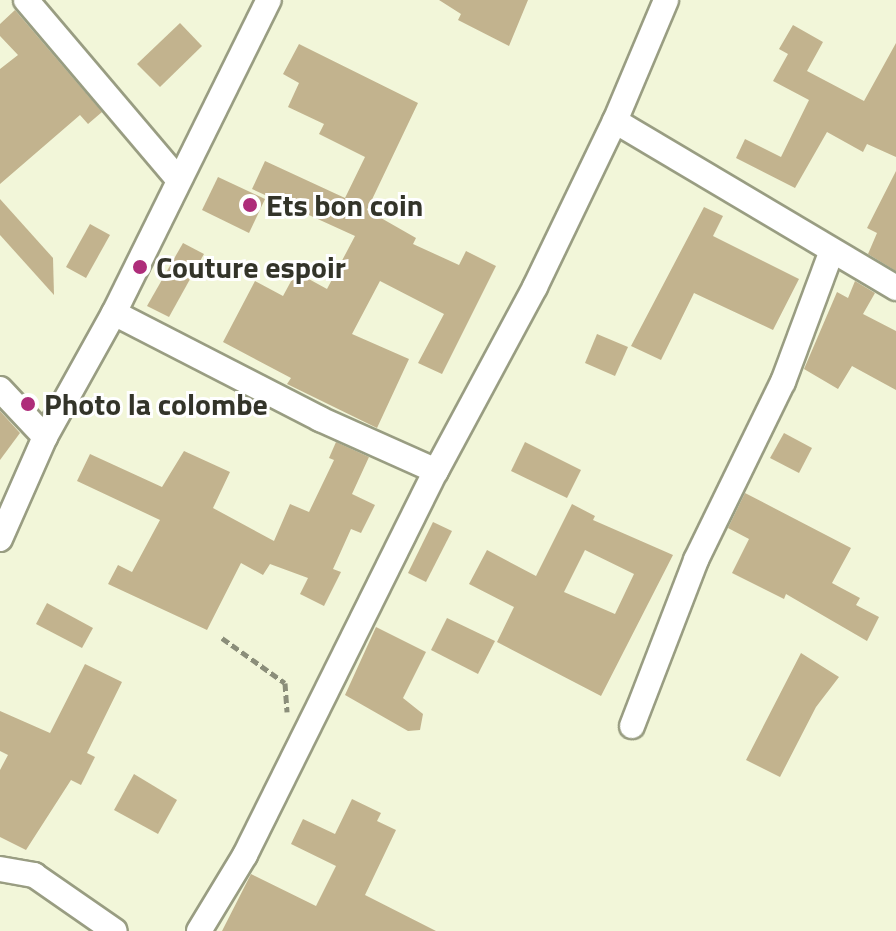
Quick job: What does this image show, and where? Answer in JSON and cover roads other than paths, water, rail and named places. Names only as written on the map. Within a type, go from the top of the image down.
[{"type":"street","points":[[26,0],[177,178]]},
{"type":"street","points":[[0,539],[45,437],[114,313],[177,178],[269,0]]},
{"type":"street","points":[[199,931],[245,855],[298,743],[615,121],[666,0]]},
{"type":"street","points":[[615,121],[831,253],[896,288]]},
{"type":"street","points":[[632,726],[696,560],[783,382],[831,253]]},
{"type":"street","points":[[114,313],[320,419],[436,471]]},
{"type":"street","points":[[0,389],[45,437]]},
{"type":"street","points":[[0,869],[34,875],[115,931]]},
{"type":"place","name":"Ets bon coin","points":[[250,205]]},
{"type":"place","name":"Couture espoir","points":[[140,267]]},
{"type":"place","name":"Photo la colombe","points":[[28,404]]}]
